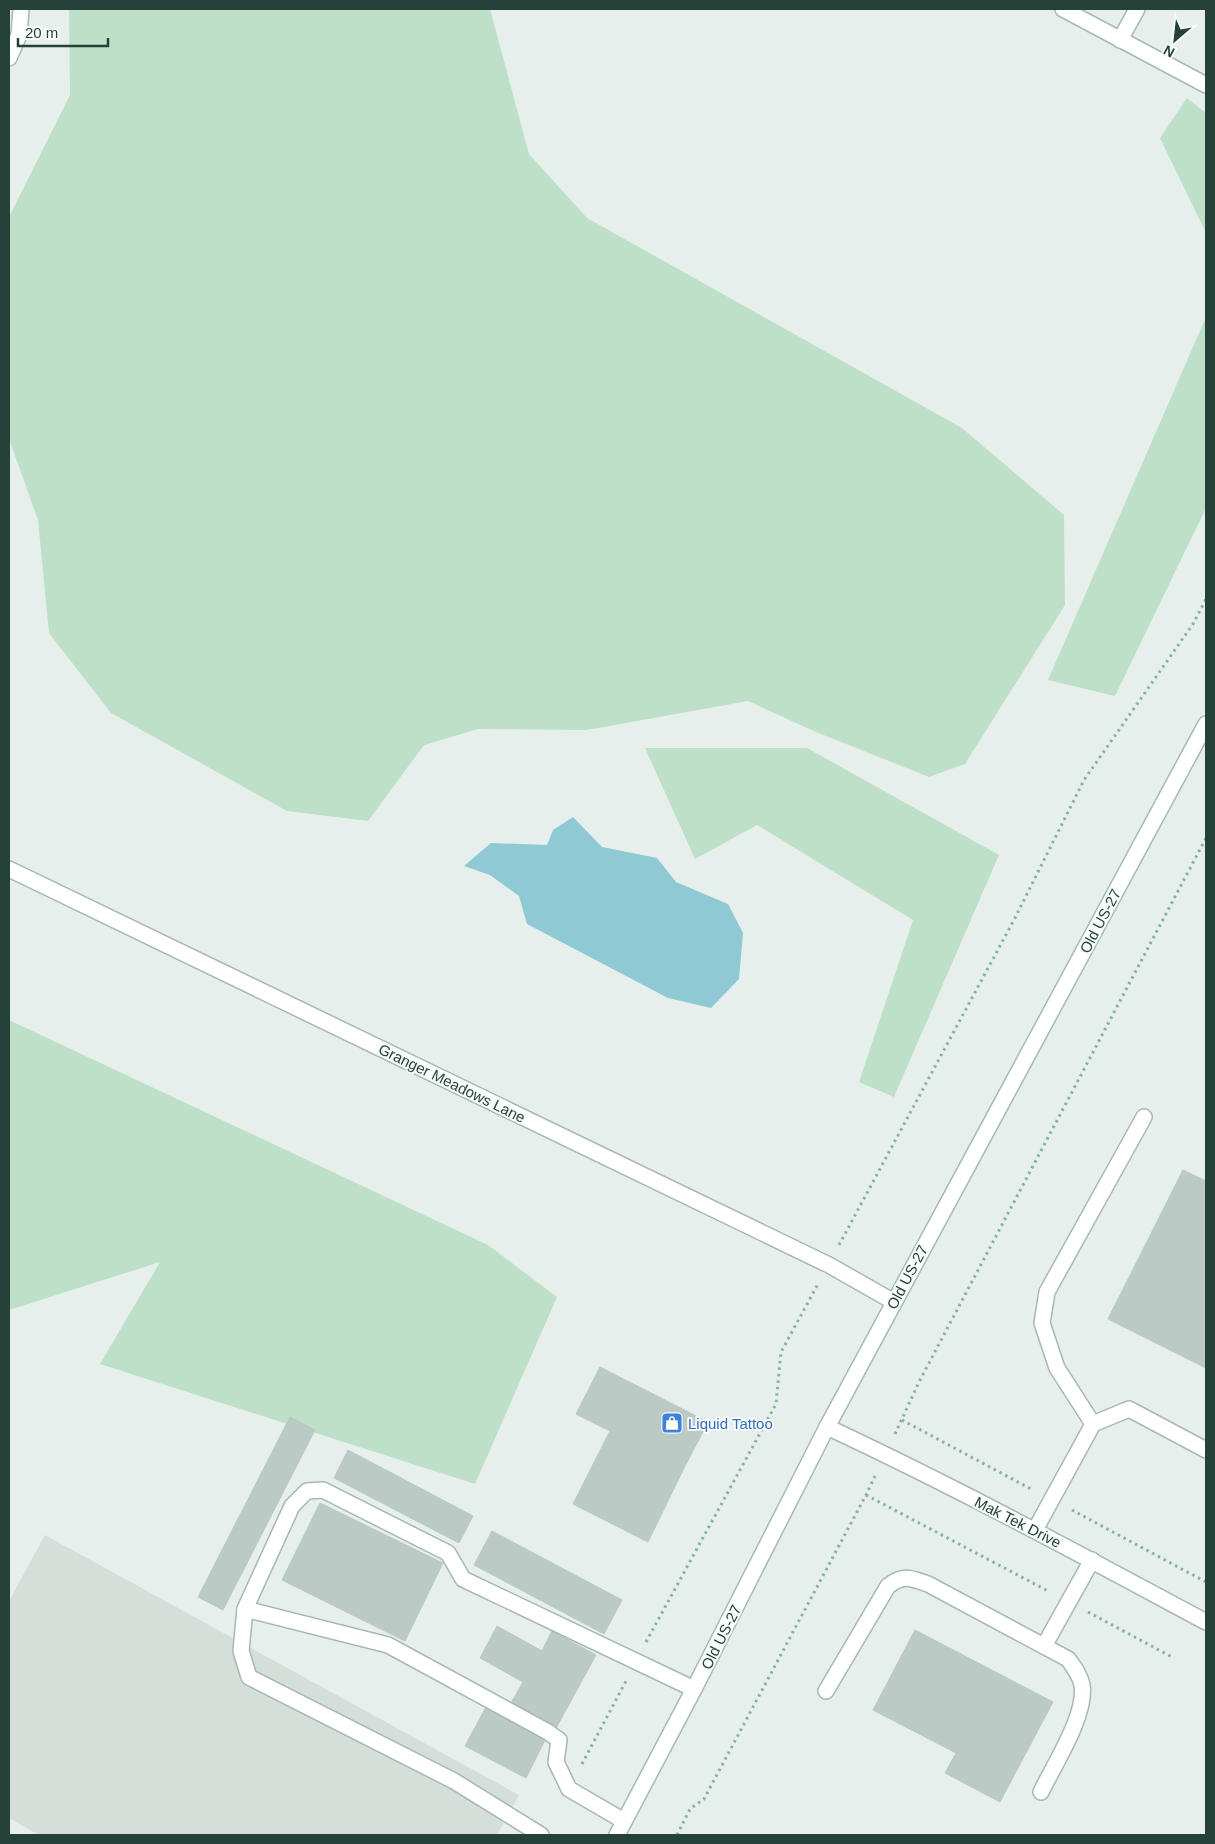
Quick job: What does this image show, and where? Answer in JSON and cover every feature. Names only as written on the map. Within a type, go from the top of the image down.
[{"type":"street","points":[[9,58],[19,35],[22,9]]},
{"type":"street","points":[[1063,9],[1206,85]]},
{"type":"street","points":[[1120,40],[1137,9]]},
{"type":"street","name":"Old US-27","points":[[617,1835],[894,1302],[1206,724]]},
{"type":"street","name":"Granger Meadows Lane","points":[[9,869],[828,1265],[894,1302]]},
{"type":"street","points":[[1093,1424],[1057,1368],[1042,1323],[1048,1292],[1144,1117]]},
{"type":"street","points":[[1035,1530],[1093,1424],[1129,1409],[1206,1450]]},
{"type":"street","name":"Mak Tek Drive","points":[[828,1427],[884,1453],[1035,1530],[1206,1622]]},
{"type":"street","points":[[541,1835],[454,1782],[249,1677],[241,1650],[245,1609],[292,1506],[307,1491],[323,1490],[448,1553],[463,1579],[694,1689]]},
{"type":"street","points":[[1044,1646],[1092,1560]]},
{"type":"street","points":[[826,1691],[888,1586],[898,1578],[912,1578],[928,1584],[1068,1658],[1077,1671],[1082,1685],[1083,1700],[1079,1715],[1041,1792]]},
{"type":"street","points":[[245,1609],[388,1645],[548,1732],[559,1740],[556,1762],[569,1789],[624,1821]]},
{"type":"path","points":[[569,1789],[635,1662],[776,1404],[781,1352],[1015,918],[1084,780],[1193,624],[1206,599]]},
{"type":"path","points":[[677,1835],[690,1809],[704,1799],[866,1495],[884,1453],[902,1420],[919,1382],[1206,838]]},
{"type":"path","points":[[866,1495],[1172,1657]]},
{"type":"shaded area","points":[[45,1535],[519,1795],[497,1835],[39,1835],[9,1818],[9,1601]]},
{"type":"green space","points":[[69,9],[490,9],[529,154],[587,218],[962,428],[1064,515],[1065,605],[965,764],[929,777],[816,732],[748,701],[587,730],[478,729],[424,745],[368,821],[287,811],[111,713],[49,633],[38,520],[9,439],[9,217],[70,95]]},
{"type":"green space","points":[[1187,98],[1206,113],[1206,233],[1160,138]]},
{"type":"green space","points":[[1206,317],[1206,508],[1115,696],[1048,680]]},
{"type":"green space","points":[[645,748],[807,748],[999,855],[894,1097],[859,1082],[913,920],[757,825],[695,859]]},
{"type":"green space","points":[[9,1020],[488,1245],[557,1297],[475,1484],[100,1364],[160,1262],[9,1310]]},
{"type":"water","points":[[573,817],[602,847],[657,858],[676,882],[728,904],[743,933],[739,979],[711,1008],[668,998],[527,924],[519,896],[490,875],[464,866],[491,843],[547,845],[553,830]]},
{"type":"building","points":[[1183,1170],[1206,1181],[1206,1368],[1108,1319]]},
{"type":"building","points":[[600,1367],[708,1422],[684,1468],[576,1414]]},
{"type":"building","points":[[290,1417],[315,1430],[223,1610],[198,1597]]},
{"type":"building","points":[[610,1431],[684,1468],[648,1542],[573,1504]]},
{"type":"building","points":[[348,1450],[473,1516],[459,1543],[334,1478]]},
{"type":"building","points":[[320,1503],[443,1563],[405,1641],[282,1580]]},
{"type":"building","points":[[492,1531],[622,1600],[604,1634],[474,1565]]},
{"type":"building","points":[[497,1626],[542,1651],[552,1631],[596,1655],[555,1730],[510,1705],[523,1682],[480,1658]]},
{"type":"building","points":[[915,1630],[1053,1702],[1000,1802],[945,1773],[956,1753],[873,1710]]},
{"type":"building","points":[[486,1707],[546,1738],[526,1778],[465,1746]]},
{"type":"place","name":"Liquid Tattoo","points":[[672,1423]]}]
